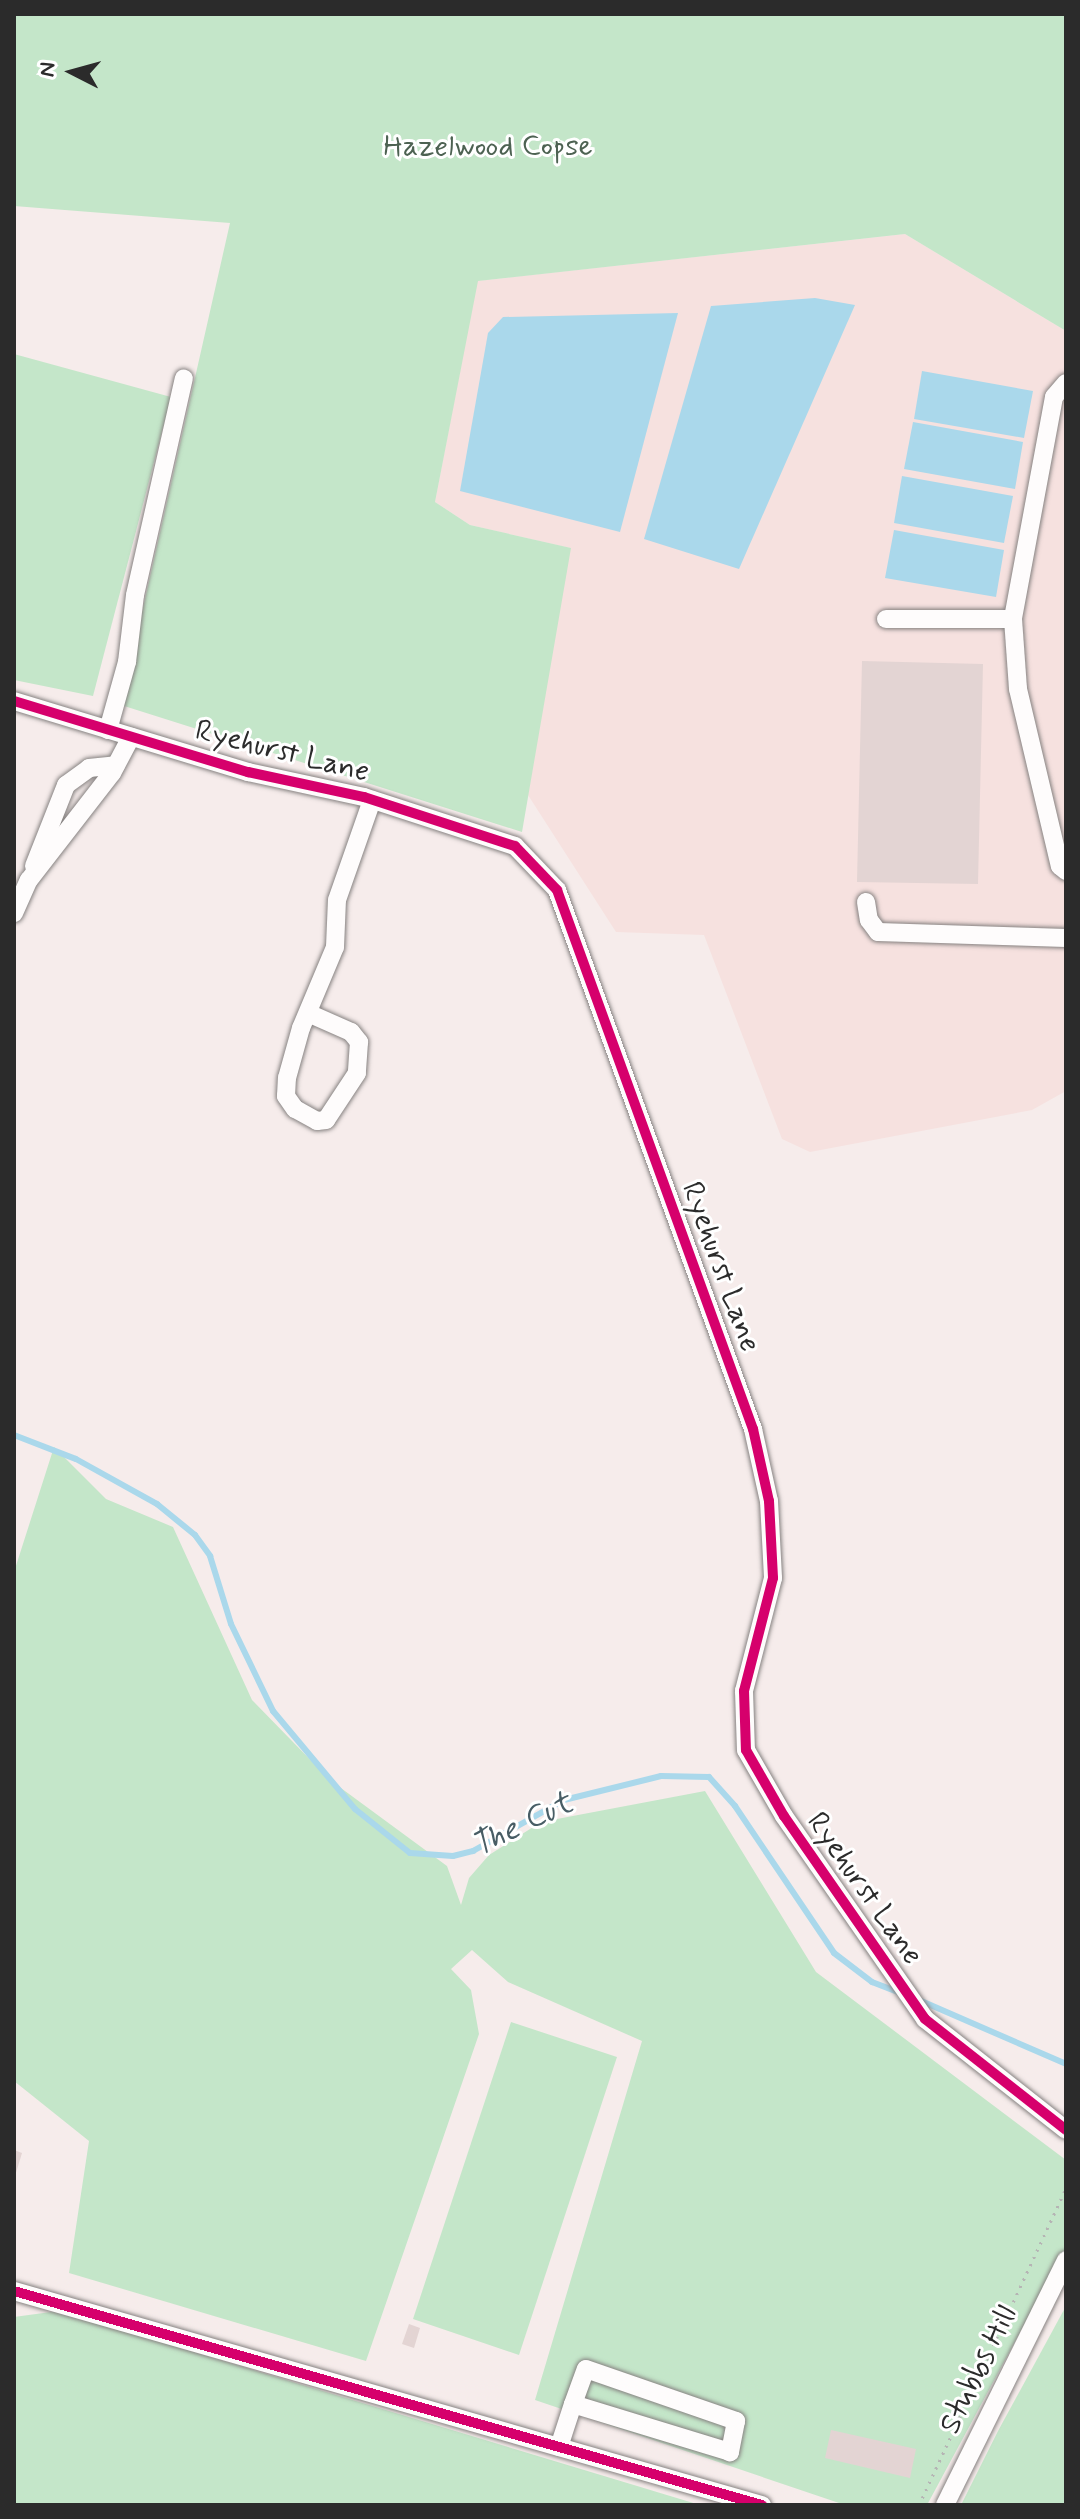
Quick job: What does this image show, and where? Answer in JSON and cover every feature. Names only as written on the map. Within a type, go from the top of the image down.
[{"type":"street","points":[[108,730],[127,662],[135,595],[184,378]]},
{"type":"street","points":[[1066,383],[1054,397],[1013,619],[1018,689],[1060,866],[1066,871]]},
{"type":"street","points":[[886,619],[1013,619]]},
{"type":"street","name":"Ryehurst Lane","points":[[14,701],[277,780],[372,800],[515,846],[557,890],[749,1415],[769,1501],[773,1578],[744,1691],[746,1750],[784,1816],[921,2014],[1066,2130]]},
{"type":"street","points":[[29,880],[116,765],[131,737]]},
{"type":"street","points":[[14,913],[66,785],[89,768],[116,765]]},
{"type":"street","points":[[308,1013],[351,1032],[359,1042],[357,1073],[326,1120],[302,1114],[286,1096],[291,1060],[308,1013],[335,947],[337,900],[372,800]]},
{"type":"street","points":[[866,902],[869,920],[878,932],[1066,938]]},
{"type":"street","name":"Stubbs Hill","points":[[945,2505],[1066,2260]]},
{"type":"street","points":[[14,2291],[762,2505]]},
{"type":"street","points":[[559,2447],[573,2404],[586,2369],[736,2421],[730,2452],[573,2404]]},
{"type":"path","points":[[919,2505],[1066,2188]]},
{"type":"shaded area","points":[[905,234],[1066,331],[1066,1091],[1032,1110],[810,1152],[782,1139],[704,935],[616,932],[528,795],[570,548],[470,525],[435,502],[477,281]]},
{"type":"green space","name":"Hazelwood Copse","points":[[14,14],[1066,14],[1066,331],[905,234],[478,281],[435,502],[470,525],[571,548],[522,832],[121,705],[230,223],[14,206]]},
{"type":"green space","points":[[14,354],[171,397],[93,696],[14,680]]},
{"type":"green space","points":[[54,1447],[106,1499],[173,1527],[252,1700],[330,1780],[447,1866],[461,1905],[469,1878],[489,1855],[541,1822],[705,1791],[816,1972],[1066,2160],[1066,2247],[927,2505],[845,2505],[535,2400],[642,2041],[508,1982],[472,1950],[451,1969],[471,1990],[479,2034],[366,2361],[69,2273],[89,2141],[14,2081],[14,1572]]},
{"type":"green space","points":[[511,2022],[617,2057],[519,2355],[413,2319]]},
{"type":"green space","points":[[1066,2306],[1066,2505],[961,2505],[998,2431]]},
{"type":"green space","points":[[58,2311],[700,2505],[14,2505],[14,2317]]},
{"type":"water","points":[[815,298],[855,305],[739,569],[644,539],[711,306]]},
{"type":"water","points":[[678,313],[620,532],[460,491],[488,333],[503,317]]},
{"type":"water","points":[[922,371],[1033,391],[1024,438],[914,419]]},
{"type":"water","points":[[913,422],[1023,442],[1015,489],[904,469]]},
{"type":"water","points":[[902,476],[1013,496],[1004,543],[894,523]]},
{"type":"water","points":[[894,530],[1004,550],[996,597],[885,578]]},
{"type":"building","points":[[862,661],[983,664],[978,884],[857,882]]},
{"type":"building","points":[[14,2150],[22,2153],[15,2176],[14,2176]]},
{"type":"building","points":[[409,2324],[420,2328],[414,2348],[402,2344]]},
{"type":"building","points":[[831,2430],[916,2449],[910,2478],[825,2458]]},
{"type":"waterway","name":"The Cut","points":[[14,1435],[76,1459],[157,1504],[195,1535],[210,1556],[231,1624],[273,1711],[355,1809],[410,1853],[453,1856],[473,1851],[564,1800],[661,1776],[709,1777],[735,1806],[834,1953],[872,1982],[901,1993]]},
{"type":"waterway","name":"The Cut","points":[[919,2000],[1066,2064]]},
{"type":"cycle path","points":[[14,701],[248,772],[364,797],[515,846],[557,890],[753,1429],[769,1501],[773,1578],[744,1691],[746,1750],[784,1816],[925,2019],[1066,2130]]},
{"type":"cycle path","points":[[14,2291],[762,2505]]}]
